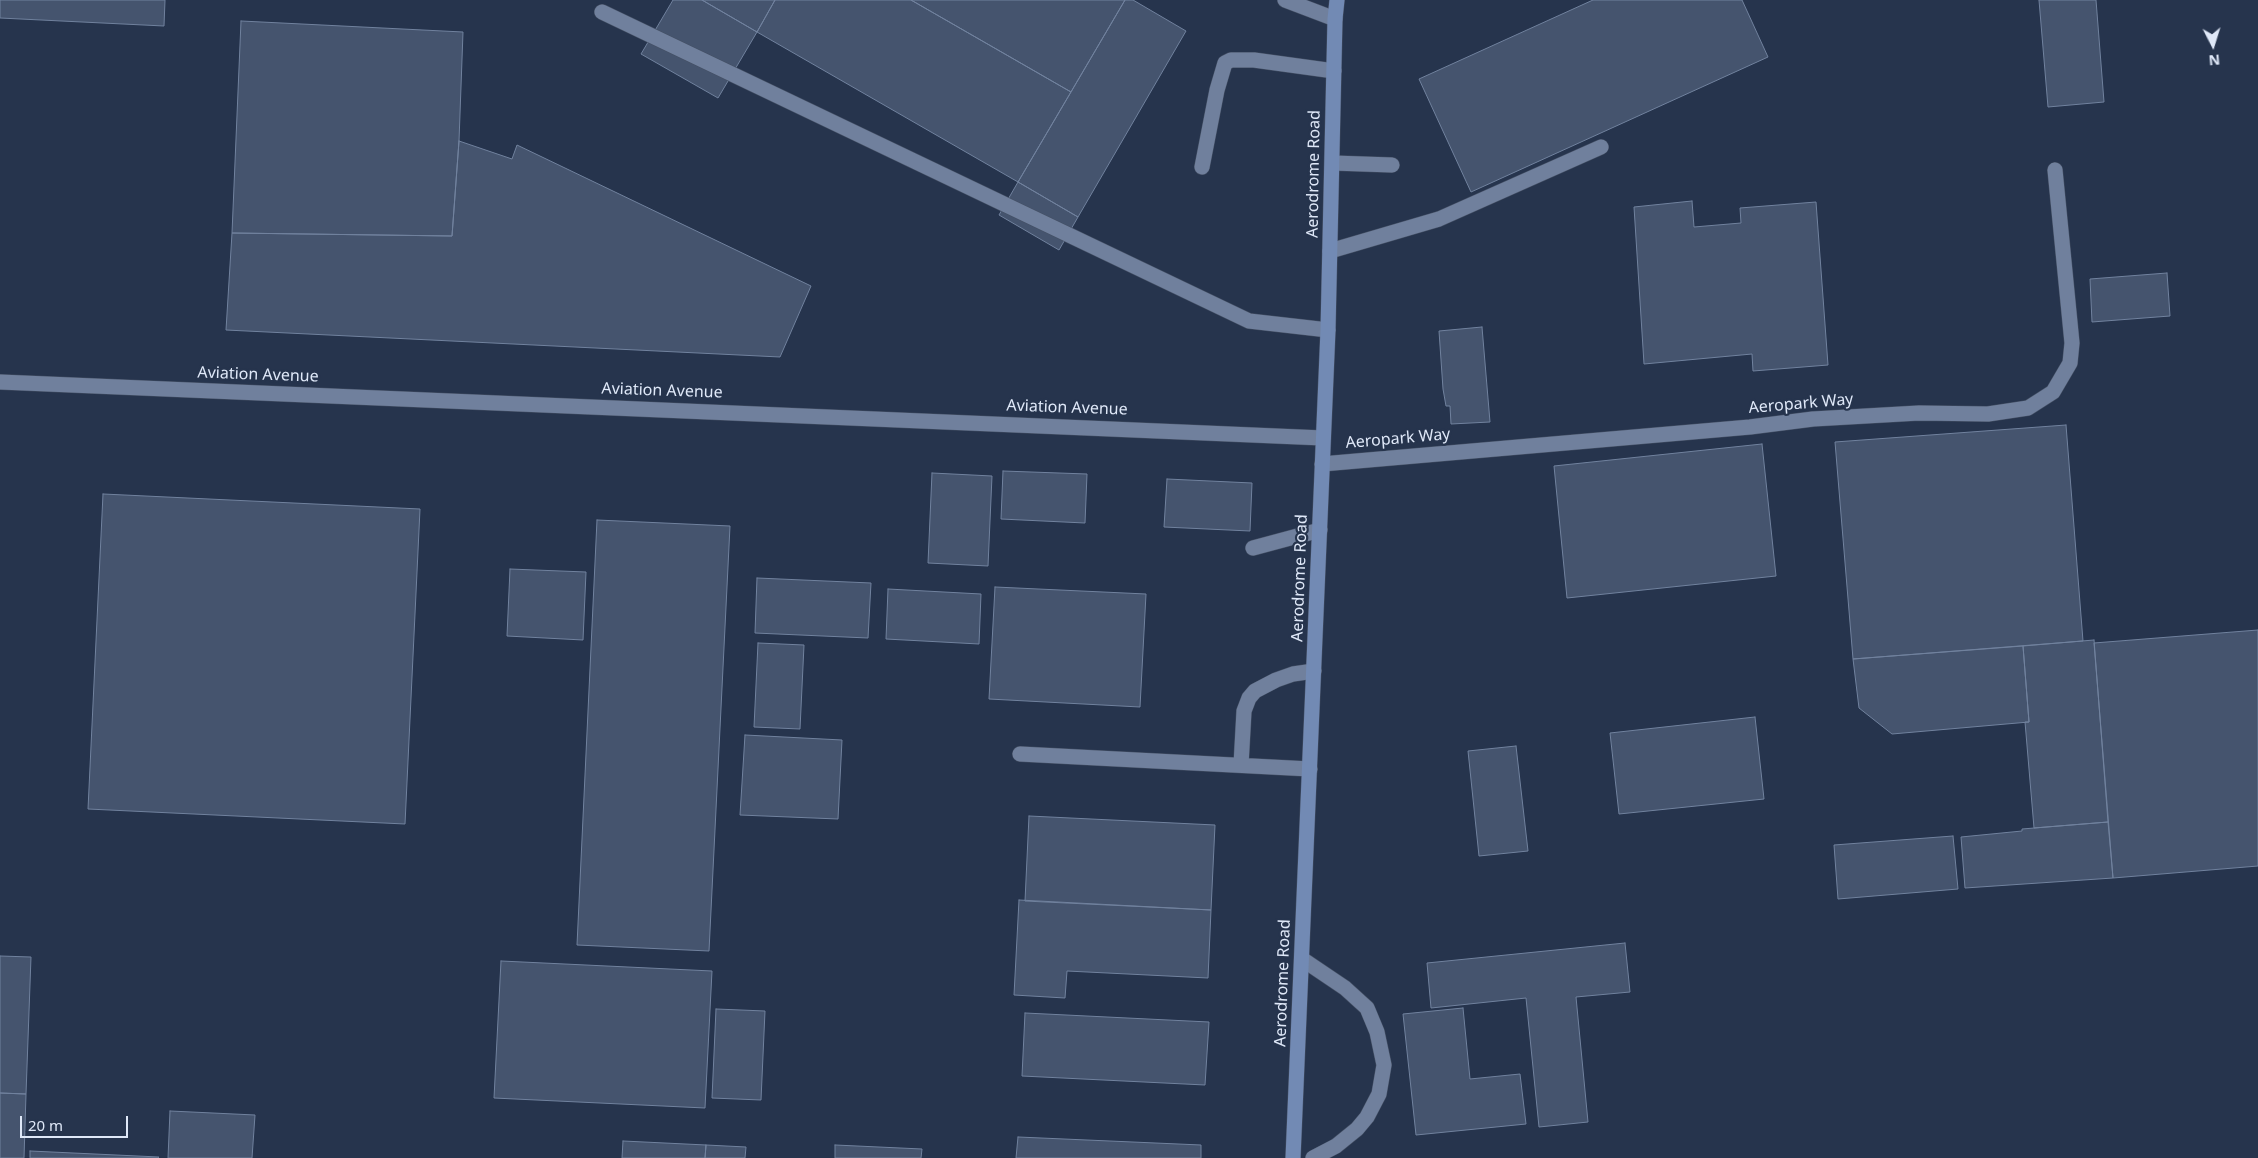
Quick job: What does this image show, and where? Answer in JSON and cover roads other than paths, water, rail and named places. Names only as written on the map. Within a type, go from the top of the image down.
[{"type":"street","points":[[1286,0],[1335,19]]},
{"type":"street","name":"Aerodrome Road","points":[[1293,1158],[1328,330],[1337,0]]},
{"type":"street","points":[[602,12],[1249,322],[1328,330]]},
{"type":"street","points":[[1202,167],[1217,90],[1225,63],[1231,60],[1254,60],[1334,71]]},
{"type":"street","points":[[1330,251],[1439,219],[1601,147]]},
{"type":"street","points":[[1333,163],[1392,165]]},
{"type":"street","name":"Aeropark Way","points":[[1322,464],[1750,427],[1813,419],[1919,413],[1988,414],[2028,408],[2052,392],[2070,363],[2072,343],[2055,170]]},
{"type":"street","name":"Aviation Avenue","points":[[0,382],[1323,438]]},
{"type":"street","points":[[1253,548],[1320,530]]},
{"type":"street","points":[[1241,765],[1244,711],[1249,698],[1255,691],[1293,674],[1314,671]]},
{"type":"street","points":[[1020,754],[1310,769]]},
{"type":"street","points":[[1302,959],[1345,988],[1367,1008],[1377,1032],[1384,1065],[1379,1094],[1367,1117],[1336,1146],[1313,1158]]}]
